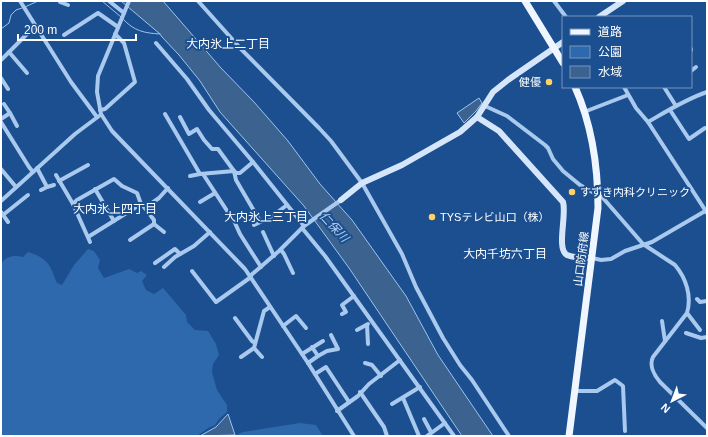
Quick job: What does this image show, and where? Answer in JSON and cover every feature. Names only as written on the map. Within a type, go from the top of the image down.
[{"type":"main road","points":[[525,1],[562,60]]},
{"type":"main road","name":"山口防府線","points":[[569,436],[597,219],[598,195],[594,152],[584,112],[575,88]]},
{"type":"street","points":[[20,1],[85,102],[100,114],[112,131],[237,260],[250,276],[308,363],[354,436]]},
{"type":"street","points":[[60,1],[68,5]]},
{"type":"street","points":[[109,1],[125,11]]},
{"type":"street","points":[[100,114],[97,92],[98,76],[129,1]]},
{"type":"street","points":[[198,1],[241,49],[331,141],[362,183],[402,254],[416,287],[443,338],[509,436]]},
{"type":"street","points":[[554,1],[565,16]]},
{"type":"street","points":[[600,16],[623,1]]},
{"type":"street","points":[[64,35],[98,13],[118,27]]},
{"type":"street","points":[[1,60],[36,26]]},
{"type":"street","points":[[1,200],[135,82],[124,43],[115,34]]},
{"type":"street","points":[[156,43],[187,79],[209,110],[304,226],[454,436]]},
{"type":"street","points":[[192,271],[216,302],[281,250],[304,226],[362,183],[402,165],[460,132],[477,117],[490,96],[502,85],[562,43]]},
{"type":"street","points":[[9,52],[27,73]]},
{"type":"street","points":[[692,70],[696,67]]},
{"type":"street","points":[[1,78],[8,89]]},
{"type":"street","points":[[477,117],[499,131],[563,202],[565,211],[562,242],[563,252],[568,255],[601,260],[611,259],[625,251],[660,238],[706,211],[648,122],[636,108],[625,88]]},
{"type":"street","points":[[665,88],[676,106]]},
{"type":"street","points":[[648,122],[676,106],[707,92]]},
{"type":"street","points":[[584,112],[628,94]]},
{"type":"street","points":[[4,104],[17,126]]},
{"type":"street","points":[[485,106],[508,116],[545,145],[562,171],[580,185],[607,202],[643,244],[675,265],[680,271],[685,280],[689,296],[687,313],[651,360],[655,377],[707,428]]},
{"type":"street","points":[[670,110],[688,138],[705,128]]},
{"type":"street","points":[[1,119],[10,113]]},
{"type":"street","points":[[165,114],[261,267]]},
{"type":"street","points":[[180,117],[189,134],[197,129],[212,149],[218,149],[234,171],[236,180],[260,221]]},
{"type":"street","points":[[2,125],[33,172]]},
{"type":"street","points":[[190,176],[234,171],[236,173],[240,173],[253,162]]},
{"type":"street","points":[[59,181],[88,165]]},
{"type":"street","points":[[37,168],[47,188]]},
{"type":"street","points":[[1,170],[16,187]]},
{"type":"street","points":[[56,175],[73,204],[90,242]]},
{"type":"street","points":[[73,204],[95,189],[114,179],[122,186],[137,194],[141,204],[154,220],[154,224],[164,232]]},
{"type":"street","points":[[41,190],[54,185]]},
{"type":"street","points":[[145,208],[168,188]]},
{"type":"street","points":[[95,189],[114,221]]},
{"type":"street","points":[[200,202],[215,193]]},
{"type":"street","points":[[8,222],[2,213],[28,195]]},
{"type":"street","points":[[88,237],[141,204]]},
{"type":"street","points":[[254,225],[271,217],[287,205]]},
{"type":"street","points":[[130,240],[154,224]]},
{"type":"street","points":[[164,267],[175,257],[194,246],[210,232]]},
{"type":"street","points":[[263,232],[274,256]]},
{"type":"street","points":[[155,263],[175,249],[180,254]]},
{"type":"street","points":[[281,250],[293,273]]},
{"type":"street","points":[[342,314],[346,312],[342,305],[354,296]]},
{"type":"street","points":[[697,299],[700,302],[707,301]]},
{"type":"street","points":[[241,357],[254,348],[264,311],[270,307]]},
{"type":"street","points":[[687,313],[700,330]]},
{"type":"street","points":[[283,326],[296,316],[306,328]]},
{"type":"street","points":[[235,318],[252,341],[256,343]]},
{"type":"street","points":[[662,321],[665,341]]},
{"type":"street","points":[[357,330],[372,322]]},
{"type":"street","points":[[367,325],[368,344]]},
{"type":"street","points":[[686,332],[701,338],[707,337]]},
{"type":"street","points":[[308,363],[327,351],[338,349],[331,335]]},
{"type":"street","points":[[302,354],[323,341]]},
{"type":"street","points":[[312,347],[318,356]]},
{"type":"street","points":[[254,348],[262,357]]},
{"type":"street","points":[[337,411],[400,360]]},
{"type":"street","points":[[365,362],[372,365],[380,376]]},
{"type":"street","points":[[315,374],[326,366],[349,402]]},
{"type":"street","points":[[575,391],[597,391],[615,380],[623,386],[625,431]]},
{"type":"street","points":[[392,404],[420,387]]},
{"type":"street","points":[[360,392],[384,427],[388,436]]},
{"type":"street","points":[[402,398],[419,436]]},
{"type":"street","points":[[424,419],[435,436]]},
{"type":"street","points":[[427,436],[445,423]]},
{"type":"green space","points":[[88,249],[94,251],[100,260],[98,268],[104,278],[129,269],[137,273],[141,271],[147,275],[142,281],[146,290],[154,294],[163,288],[186,315],[187,322],[195,330],[208,331],[216,344],[219,355],[213,364],[212,372],[217,390],[227,405],[227,412],[215,425],[197,436],[1,436],[1,263],[11,257],[23,257],[28,252],[35,254],[47,263],[57,283],[62,285],[74,265]]},
{"type":"green space","points":[[300,423],[316,425],[323,436],[234,436],[243,432]]},
{"type":"water","name":"仁保川","points":[[121,1],[163,1],[221,68],[254,102],[288,141],[320,184],[352,220],[406,296],[438,355],[493,436],[462,436],[349,268],[304,206],[220,112],[200,81],[179,55],[160,34]]},
{"type":"water","points":[[479,98],[482,103],[464,123],[457,113]]},
{"type":"water","points":[[228,414],[235,435],[200,436],[216,427]]},
{"type":"waterway","points":[[25,7],[38,1]]},
{"type":"waterway","points":[[102,1],[121,17]]},
{"type":"waterway","points":[[1,29],[9,23],[11,15],[16,10],[22,8]]},
{"type":"waterway","points":[[123,19],[135,29],[160,34]]},
{"type":"place","name":"健優","points":[[549,82]]},
{"type":"place","name":"すずき内科クリニック","points":[[572,192]]},
{"type":"place","name":"TYSテレビ山口（株）","points":[[432,217]]},
{"type":"district","name":"大内氷上二丁目","points":[[228,44]]},
{"type":"district","name":"大内氷上四丁目","points":[[115,209]]},
{"type":"district","name":"大内氷上三丁目","points":[[266,217]]},
{"type":"district","name":"大内千坊六丁目","points":[[505,254]]}]
